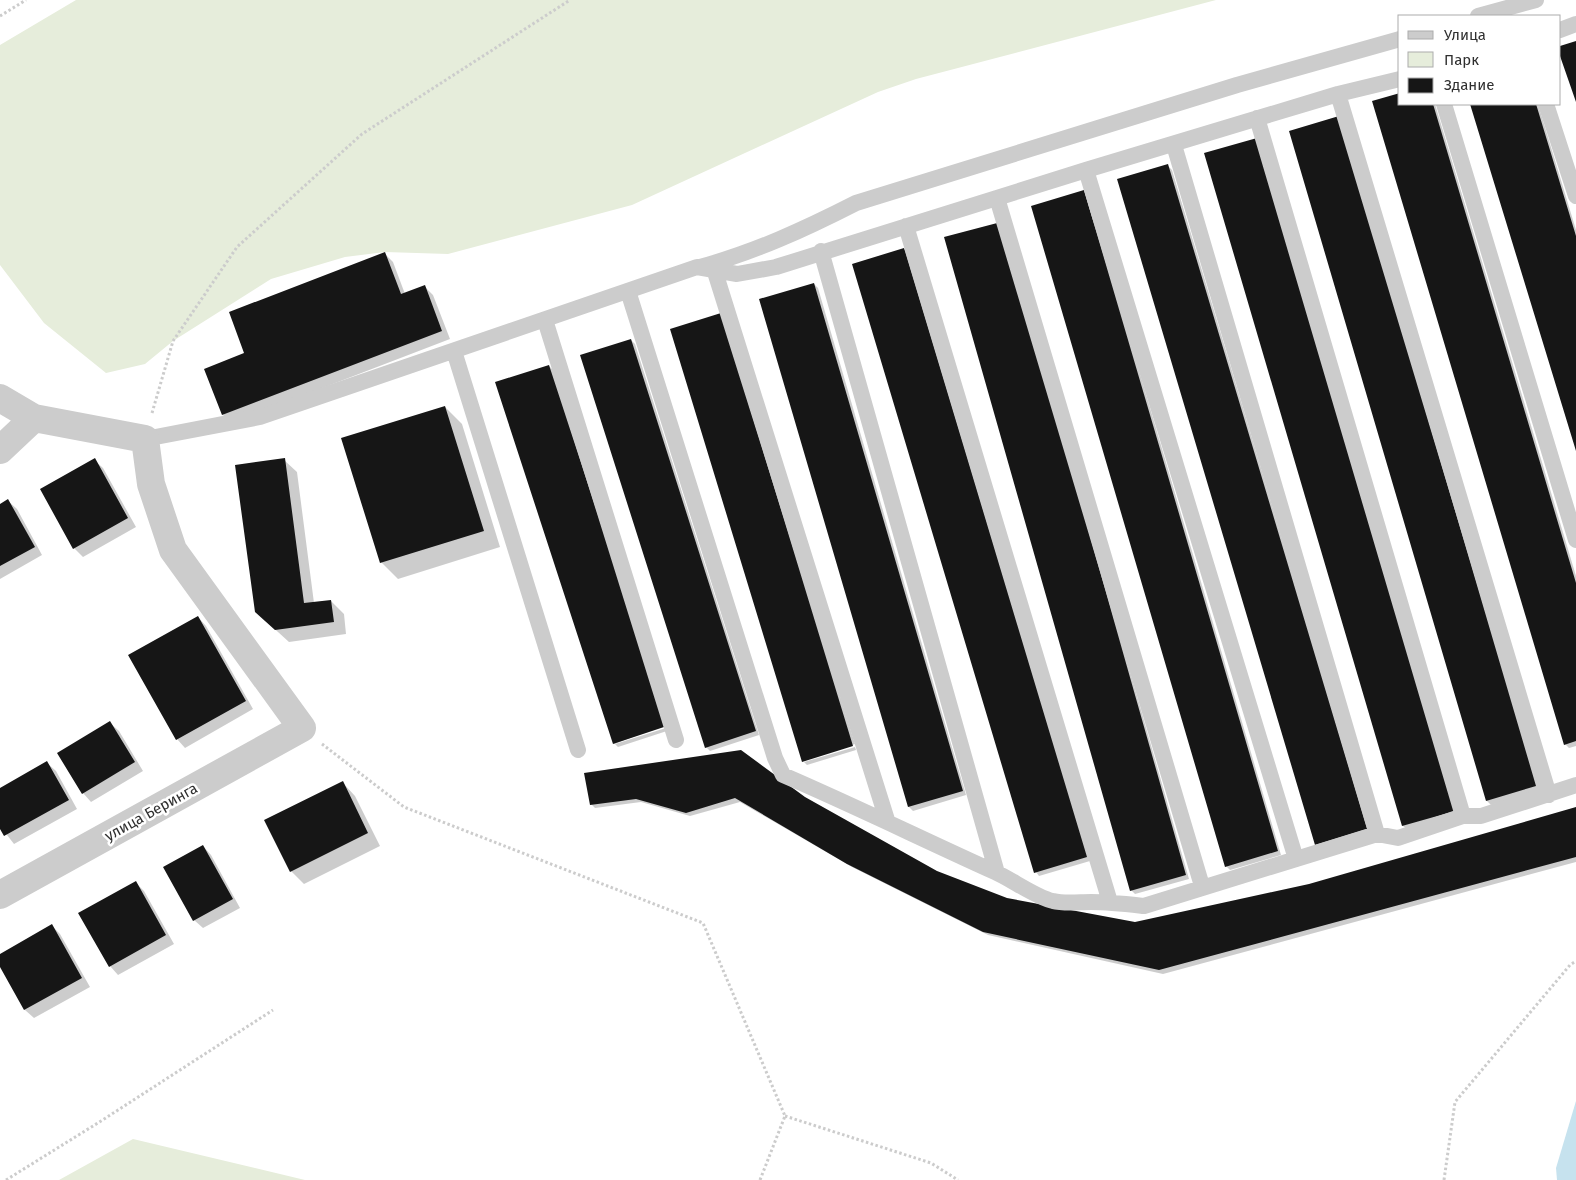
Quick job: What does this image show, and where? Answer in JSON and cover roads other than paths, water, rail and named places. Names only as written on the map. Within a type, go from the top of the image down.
[{"type":"street","points":[[0,398],[34,418],[145,438]]},
{"type":"street","points":[[0,450],[34,418]]},
{"type":"street","name":"улица Беринга","points":[[0,895],[302,728],[173,550],[151,484],[145,438]]},
{"type":"lane","points":[[1482,15],[1536,0]]},
{"type":"lane","points":[[1561,30],[1576,24]]},
{"type":"lane","points":[[145,438],[260,417],[697,267],[730,258],[804,230],[856,203],[1236,85],[1398,39]]},
{"type":"lane","points":[[697,267],[715,272],[737,274],[776,266],[1257,118],[1338,94],[1398,79]]},
{"type":"lane","points":[[1338,94],[1549,795]]},
{"type":"lane","points":[[1444,105],[1576,540]]},
{"type":"lane","points":[[1546,105],[1576,196]]},
{"type":"lane","points":[[1257,118],[1463,816]]},
{"type":"lane","points":[[1174,144],[1377,834]]},
{"type":"lane","points":[[1086,170],[1296,859]]},
{"type":"lane","points":[[997,198],[1202,886]]},
{"type":"lane","points":[[906,226],[1110,902]]},
{"type":"lane","points":[[821,251],[997,873]]},
{"type":"lane","points":[[715,272],[887,820]]},
{"type":"lane","points":[[628,291],[775,758],[783,775],[838,799],[859,811],[887,820],[912,835],[997,873],[1052,901],[1110,902],[1144,906],[1202,886],[1377,834],[1398,838],[1463,816],[1480,816],[1576,785]]},
{"type":"lane","points":[[545,320],[676,740]]},
{"type":"lane","points":[[454,351],[578,750]]},
{"type":"water","points":[[1576,1101],[1576,1180],[1557,1180],[1556,1168]]}]
